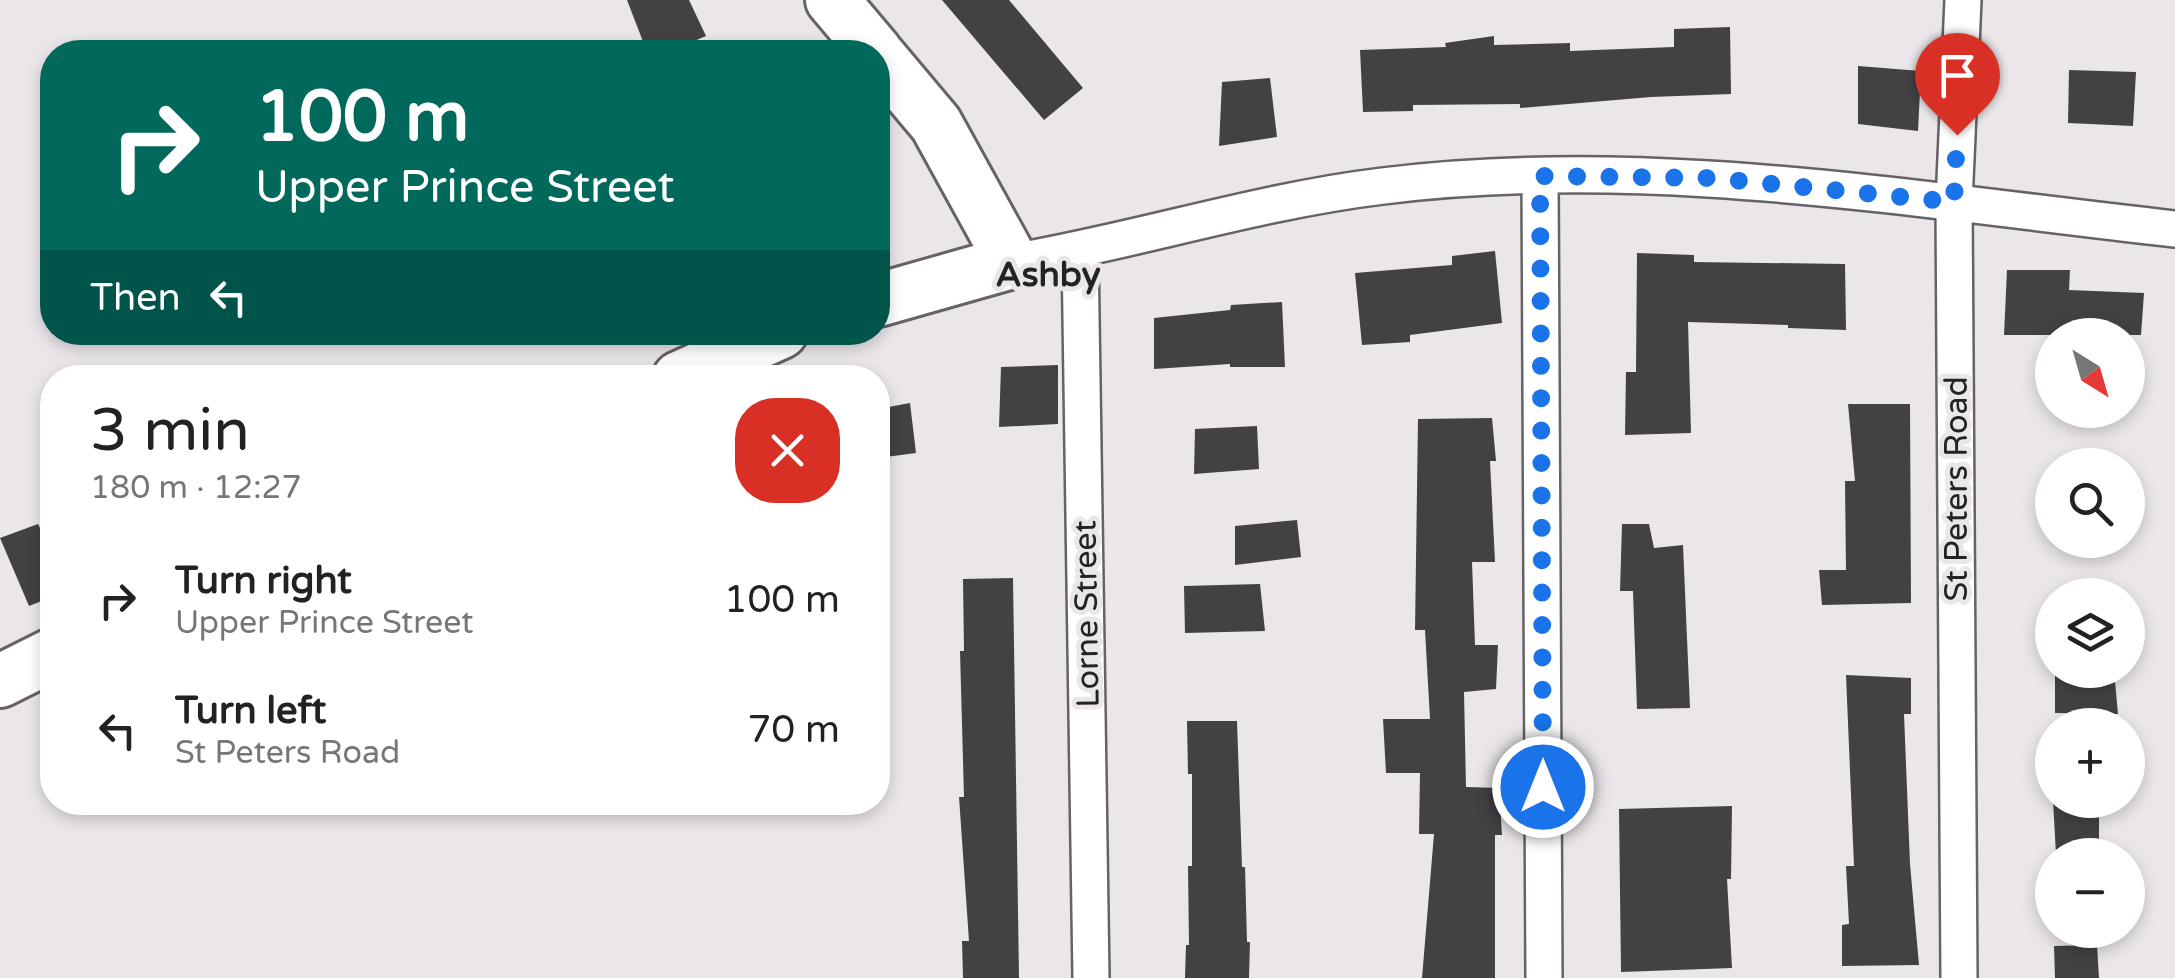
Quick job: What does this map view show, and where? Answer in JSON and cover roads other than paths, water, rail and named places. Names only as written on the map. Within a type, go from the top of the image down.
[{"type":"street","points":[[832,0],[865,40]]},
{"type":"street","name":"St Peters Road","points":[[1959,978],[1954,202],[1962,0]]},
{"type":"street","points":[[890,69],[936,124],[1012,262]]},
{"type":"street","points":[[1540,176],[1544,978]]},
{"type":"street","points":[[890,297],[1012,262],[1232,214],[1383,186],[1540,176],[1712,178],[2174,229],[2175,255]]},
{"type":"street","name":"Lorne Street","points":[[1080,250],[1092,978]]},
{"type":"street","points":[[708,365],[752,345]]},
{"type":"street","points":[[0,681],[40,660]]},
{"type":"district","name":"Ashby","points":[[1048,274]]}]
